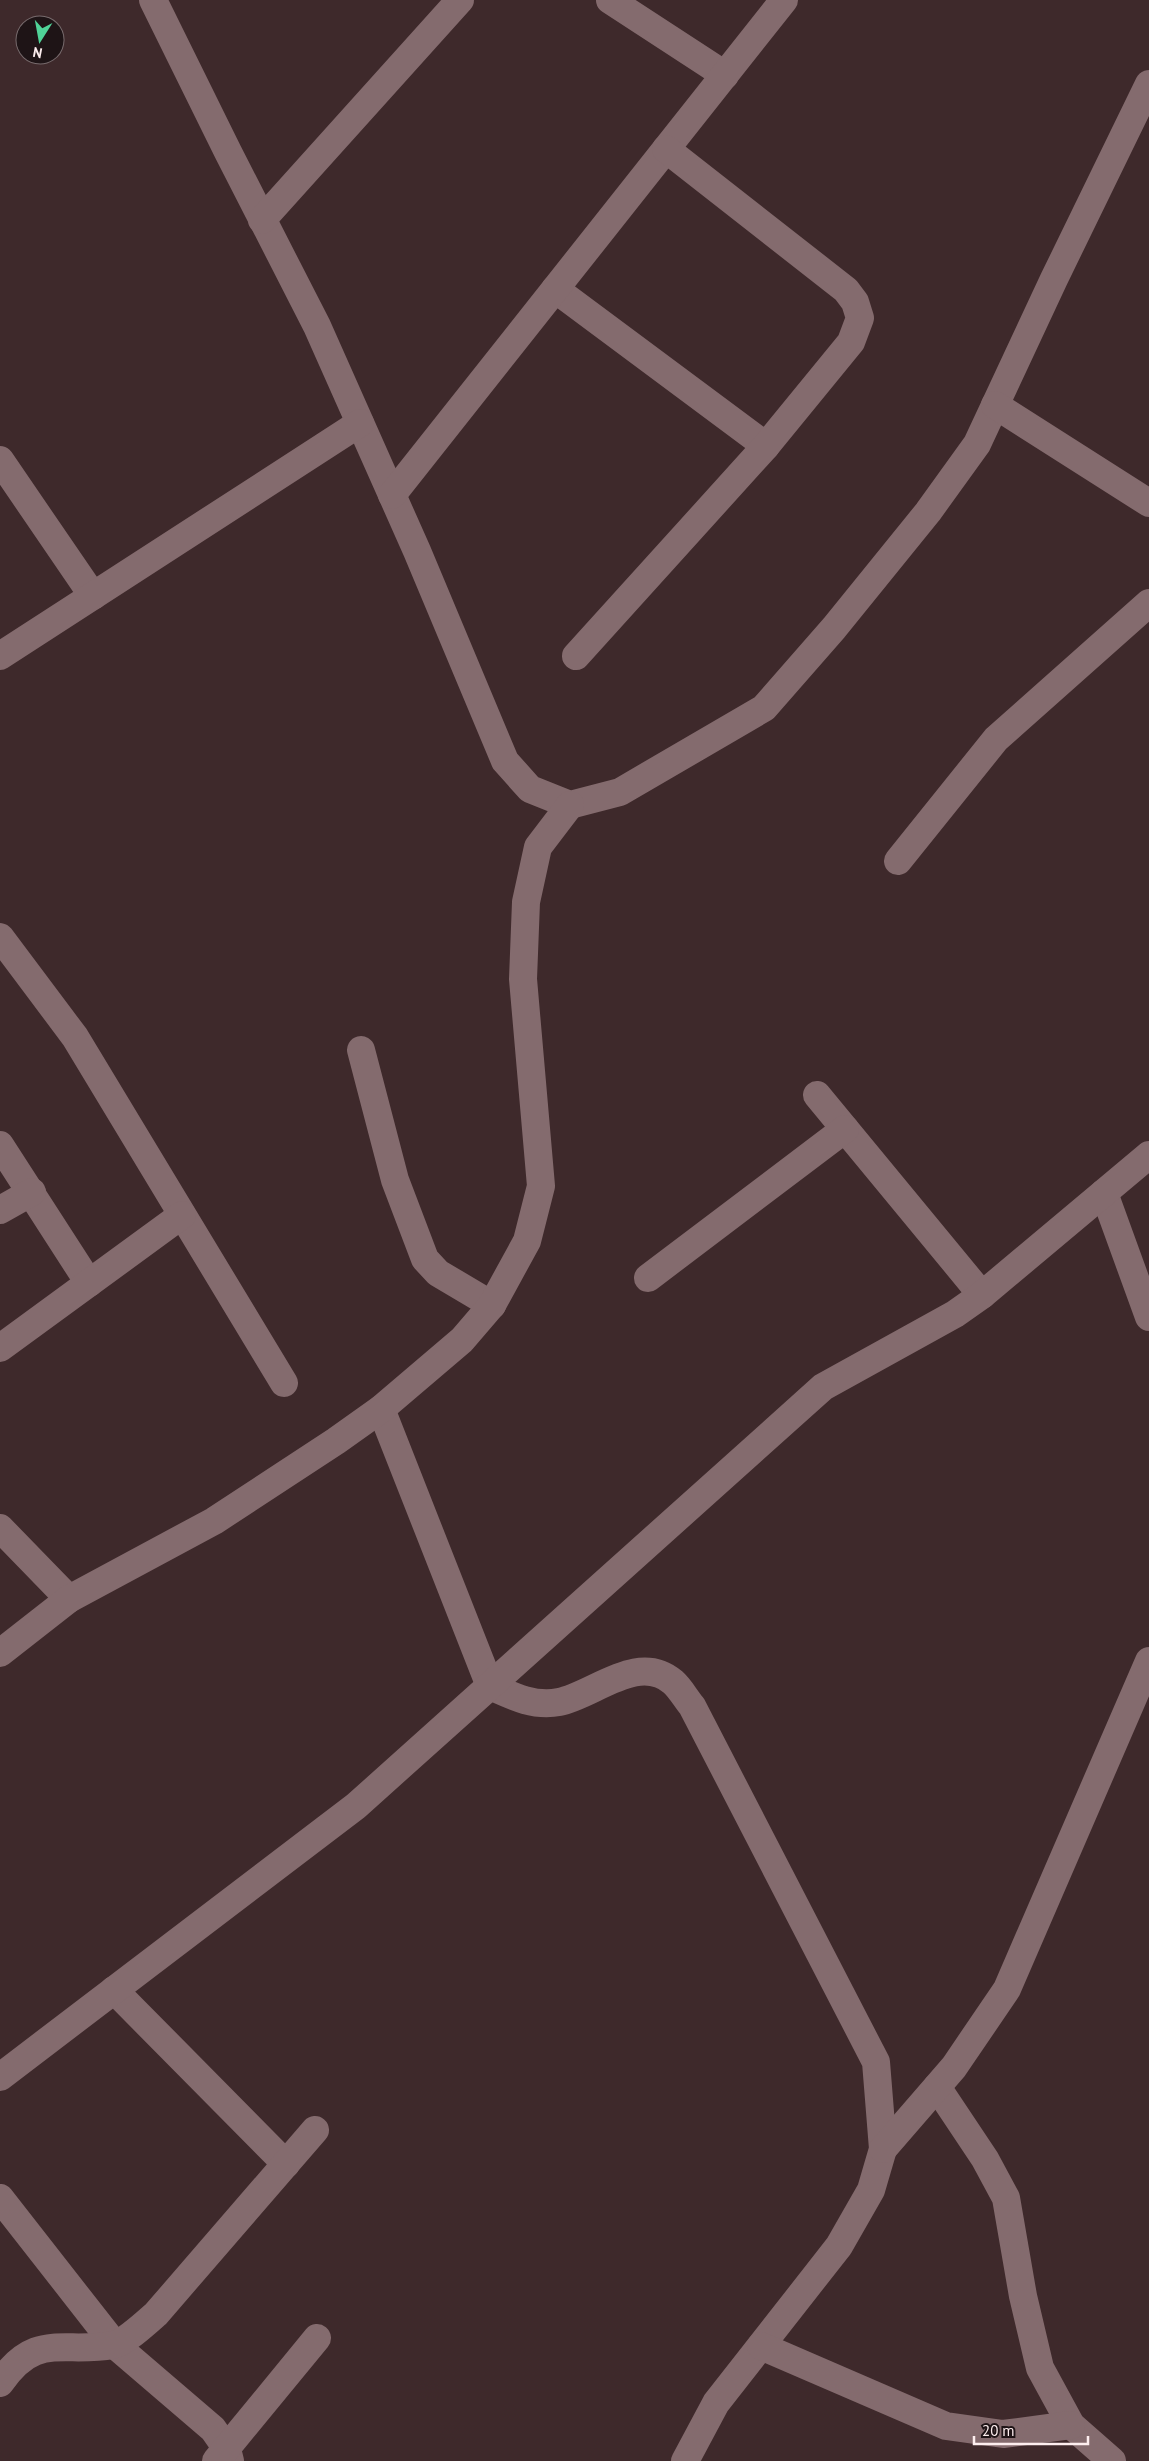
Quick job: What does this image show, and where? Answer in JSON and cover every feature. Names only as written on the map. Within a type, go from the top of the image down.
[{"type":"street","points":[[153,0],[317,326],[392,495],[505,761],[530,789],[570,805],[620,792],[764,708],[834,628],[928,512],[977,444],[1149,84]]},
{"type":"street","points":[[262,220],[460,0]]},
{"type":"street","points":[[610,0],[725,75]]},
{"type":"street","points":[[392,495],[784,0]]},
{"type":"street","points":[[576,656],[766,446],[852,342],[860,318],[855,302],[846,290],[666,149]]},
{"type":"street","points":[[555,289],[766,446]]},
{"type":"street","points":[[995,405],[1149,504]]},
{"type":"street","points":[[0,656],[360,423]]},
{"type":"street","points":[[0,460],[93,596]]},
{"type":"street","points":[[898,861],[996,739],[1149,603]]},
{"type":"street","points":[[0,1653],[69,1599],[214,1521],[381,1409],[462,1340],[492,1305],[527,1242],[541,1186],[523,979],[526,902],[538,847],[570,805]]},
{"type":"street","points":[[0,936],[75,1036],[284,1383]]},
{"type":"street","points":[[361,1050],[395,1180],[425,1259],[438,1273],[492,1305]]},
{"type":"street","points":[[817,1095],[982,1295]]},
{"type":"street","points":[[648,1278],[845,1130]]},
{"type":"street","points":[[0,1145],[89,1283]]},
{"type":"street","points":[[0,2077],[356,1806],[823,1387],[955,1314],[982,1295],[1149,1155]]},
{"type":"street","points":[[0,1210],[32,1192]]},
{"type":"street","points":[[1104,1193],[1149,1317]]},
{"type":"street","points":[[0,1348],[182,1215]]},
{"type":"street","points":[[381,1409],[490,1686],[523,1702],[559,1702],[626,1673],[652,1672],[673,1682],[692,1706],[876,2062],[883,2149],[871,2190],[839,2246],[716,2403],[685,2461]]},
{"type":"street","points":[[0,1528],[69,1599]]},
{"type":"street","points":[[883,2149],[954,2067],[1007,1989],[1149,1661]]},
{"type":"street","points":[[114,1990],[286,2164]]},
{"type":"street","points":[[937,2087],[985,2159],[1006,2198],[1023,2296],[1040,2368],[1071,2425],[1112,2461]]},
{"type":"street","points":[[0,2383],[7,2373],[30,2352],[50,2347],[115,2345],[156,2314],[315,2130]]},
{"type":"street","points":[[0,2198],[115,2345],[213,2430],[225,2457],[317,2338]]},
{"type":"street","points":[[761,2346],[946,2426],[1003,2434],[1071,2425]]}]
